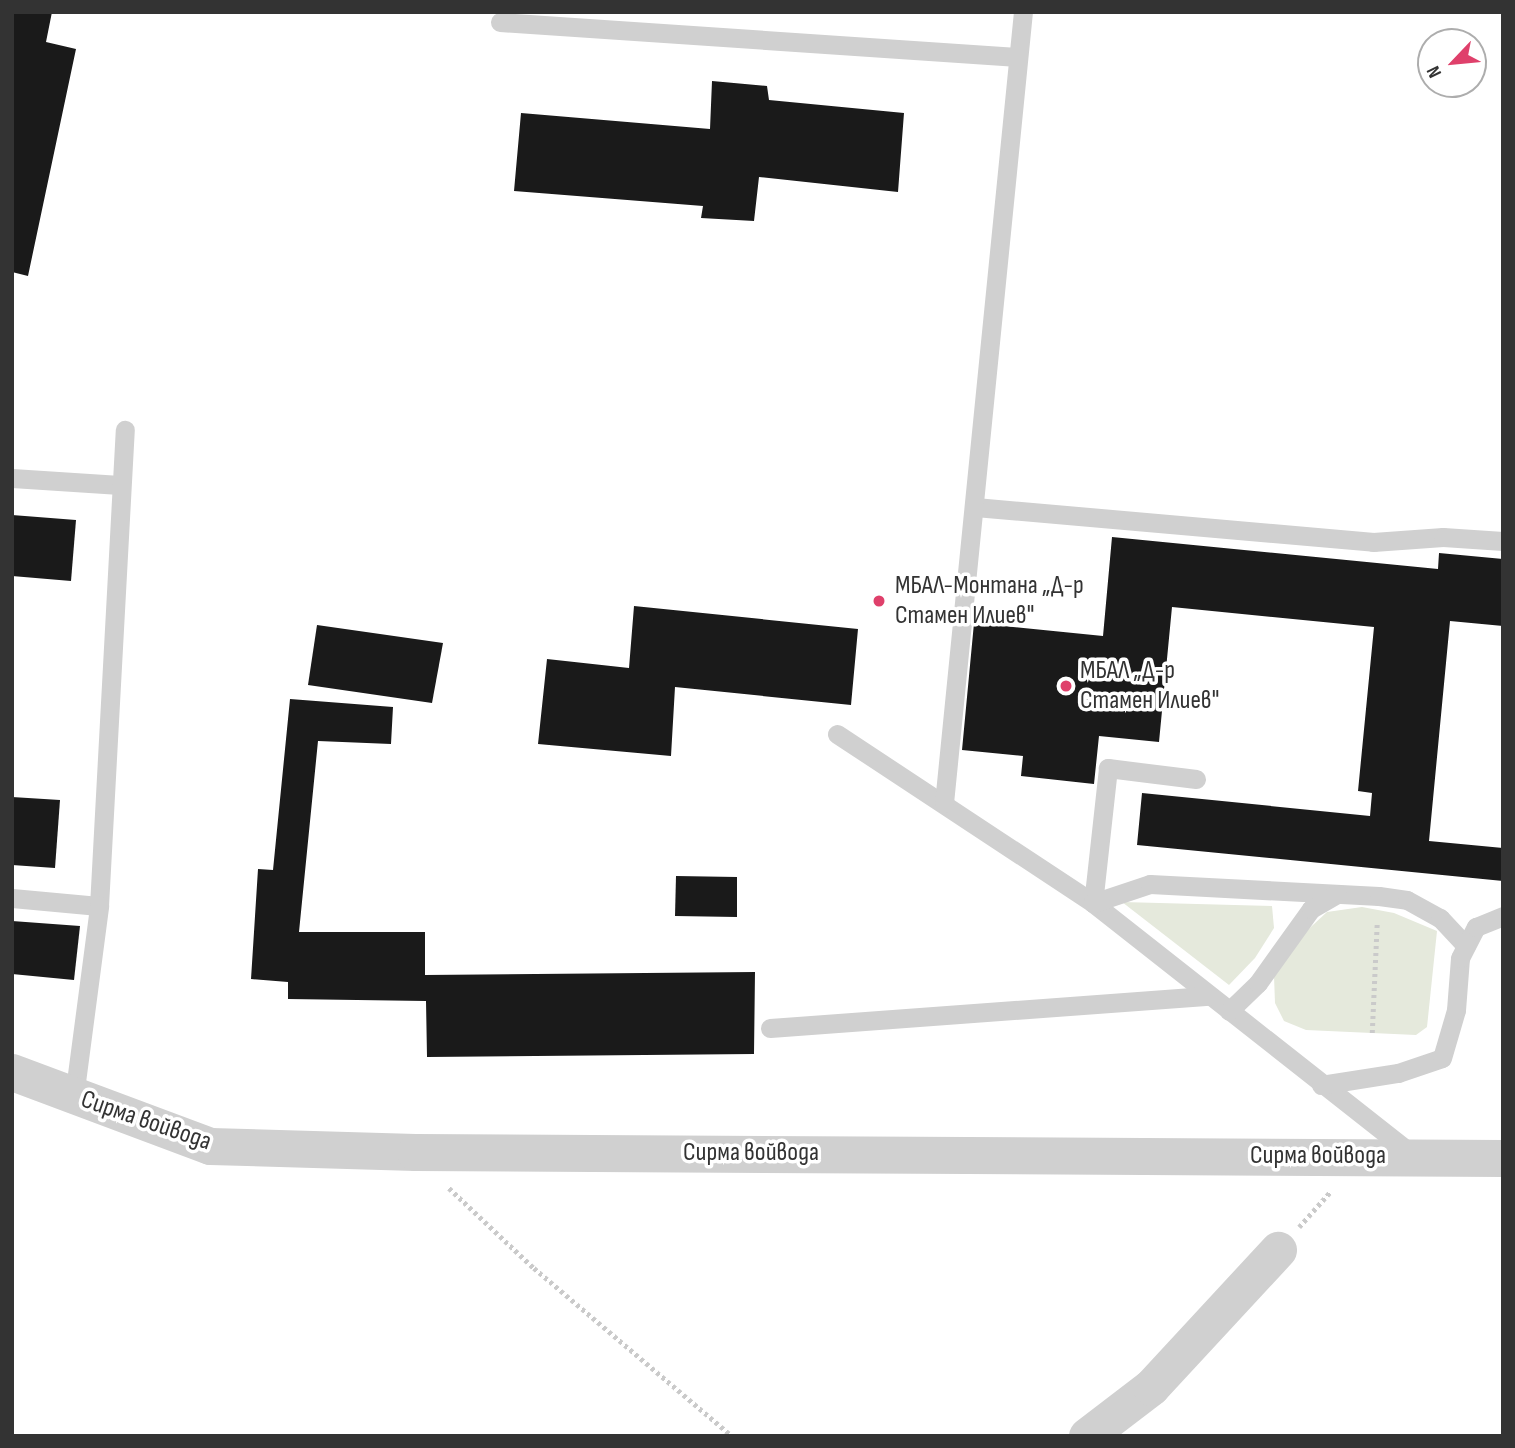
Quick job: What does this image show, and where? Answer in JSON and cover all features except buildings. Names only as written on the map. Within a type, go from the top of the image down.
[{"type":"street","name":"Сирма войвода","points":[[12,1072],[210,1146],[415,1152],[1503,1158]]},
{"type":"street","points":[[1087,1436],[1152,1387],[1278,1250]]},
{"type":"lane","points":[[944,803],[1023,12]]},
{"type":"lane","points":[[500,22],[1017,57]]},
{"type":"lane","points":[[75,1097],[99,906],[125,429]]},
{"type":"lane","points":[[12,478],[120,485]]},
{"type":"lane","points":[[975,507],[1373,542],[1443,537],[1503,541]]},
{"type":"lane","points":[[837,734],[1093,903],[1415,1156]]},
{"type":"lane","points":[[1093,903],[1108,768],[1195,779]]},
{"type":"lane","points":[[1093,903],[1150,884],[1338,893],[1407,900],[1440,918],[1466,946]]},
{"type":"lane","points":[[1228,1011],[1258,983],[1311,909],[1338,893]]},
{"type":"lane","points":[[12,898],[99,906]]},
{"type":"lane","points":[[1321,1084],[1398,1073],[1442,1058],[1456,1010],[1460,958],[1476,927],[1503,916]]},
{"type":"lane","points":[[770,1028],[1209,996]]},
{"type":"path","points":[[1372,1033],[1378,921]]},
{"type":"path","points":[[415,1152],[534,1268],[732,1436]]},
{"type":"path","points":[[1278,1250],[1361,1157]]},
{"type":"shaded area","points":[[1122,902],[1272,906],[1274,928],[1255,958],[1229,985]]},
{"type":"shaded area","points":[[1362,907],[1394,913],[1437,931],[1427,1027],[1416,1035],[1306,1030],[1284,1021],[1275,1003],[1274,976],[1300,937],[1327,912]]},
{"type":"place","name":"МБАЛ-Монтана „Д-р Стамен Илиев\"","points":[[879,601]]},
{"type":"place","name":"МБАЛ „Д-р Стамен Илиев\"","points":[[1066,686]]}]
